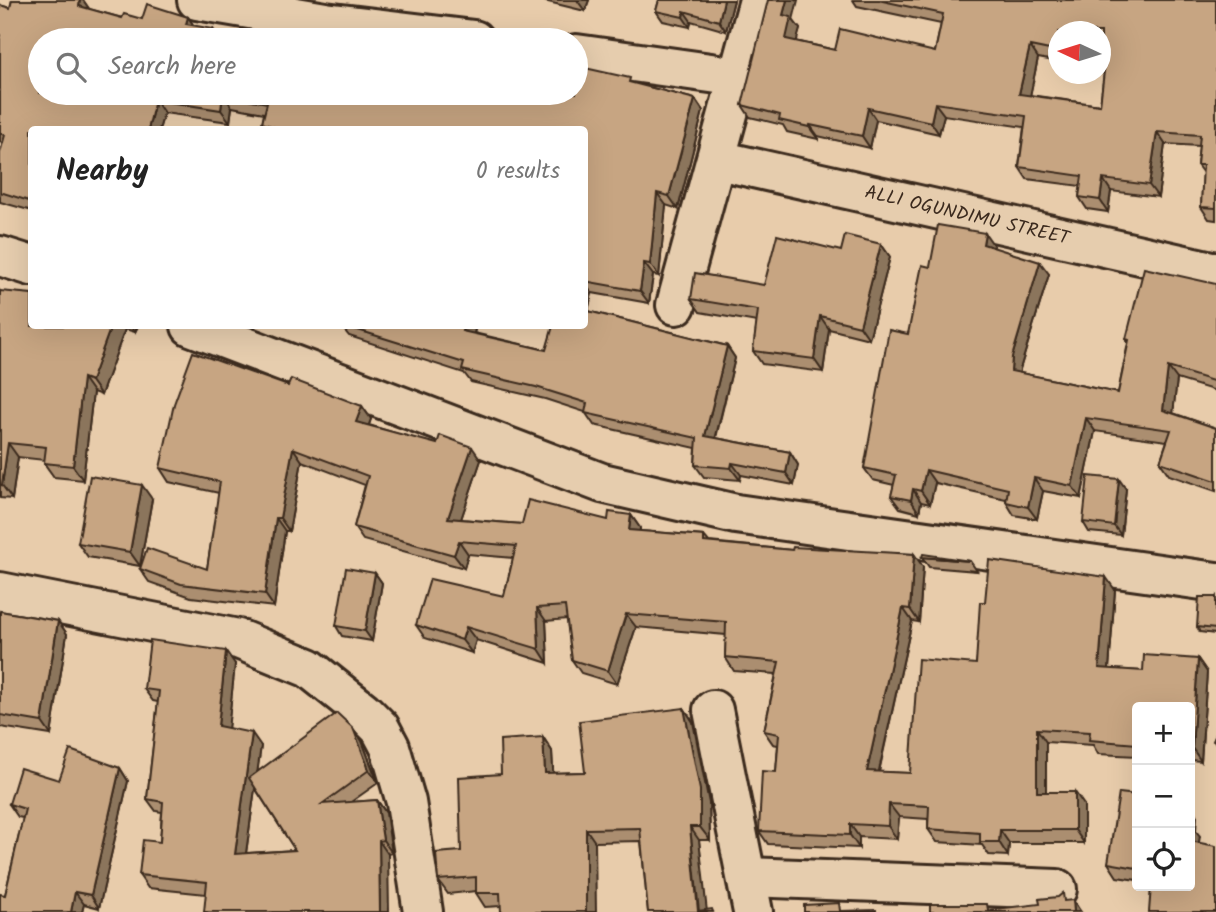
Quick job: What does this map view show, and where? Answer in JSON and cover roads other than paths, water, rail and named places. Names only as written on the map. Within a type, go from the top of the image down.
[{"type":"street","points":[[197,0],[375,28]]},
{"type":"street","points":[[676,305],[718,160],[759,0]]},
{"type":"street","points":[[588,56],[739,77]]},
{"type":"street","name":"ALLI OGUNDIMU STREET","points":[[718,160],[1216,272]]},
{"type":"street","points":[[0,256],[28,265]]},
{"type":"street","points":[[199,329],[602,483],[736,514],[1216,582]]},
{"type":"street","points":[[0,592],[238,639],[309,668],[363,711],[380,728],[390,747],[407,803],[422,912]]},
{"type":"street","points":[[713,710],[750,895],[1057,889]]}]
